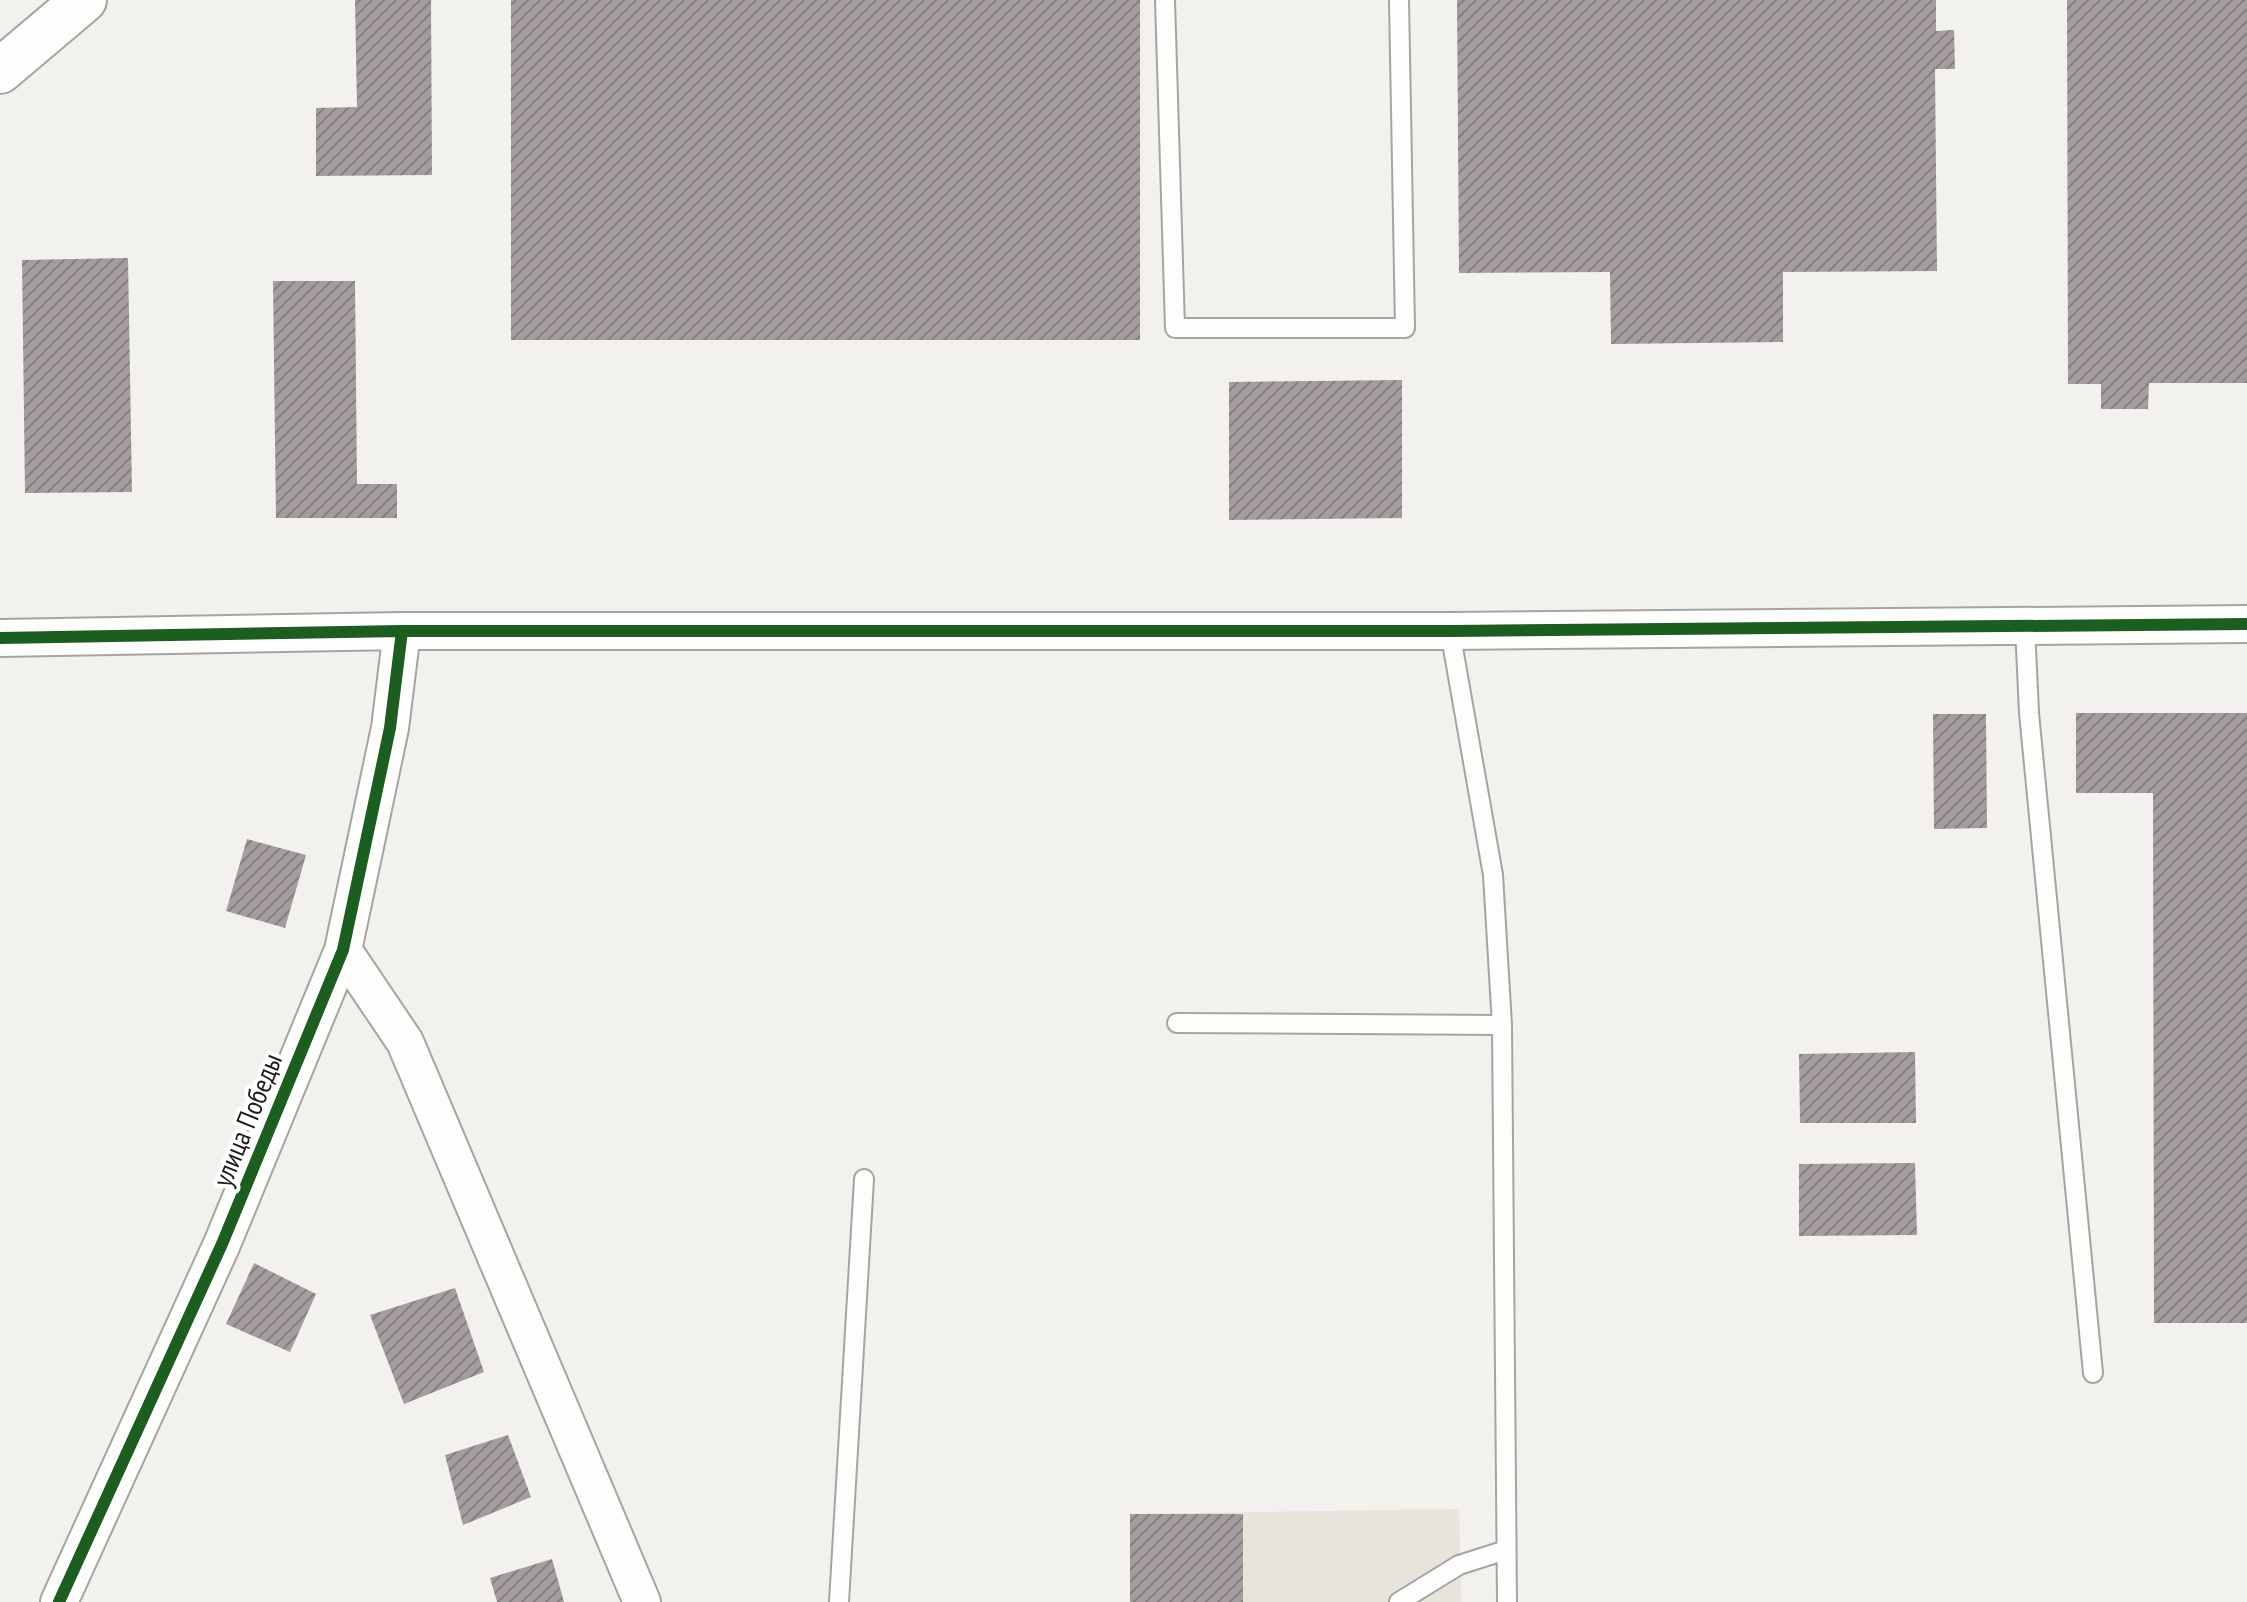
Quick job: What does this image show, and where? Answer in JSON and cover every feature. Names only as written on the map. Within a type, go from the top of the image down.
[{"type":"street","points":[[0,71],[84,0]]},
{"type":"street","points":[[0,638],[402,631],[1450,631],[2247,624]]},
{"type":"street","name":"улица Победы","points":[[59,1602],[222,1244],[343,950],[390,728],[402,631]]},
{"type":"street","points":[[343,950],[405,1042],[642,1602]]},
{"type":"lane","points":[[1165,0],[1175,328],[1405,328],[1399,0]]},
{"type":"lane","points":[[2025,627],[2029,713],[2093,1373]]},
{"type":"lane","points":[[1450,631],[1493,875],[1502,1025],[1507,1602]]},
{"type":"lane","points":[[1177,1023],[1502,1025]]},
{"type":"lane","points":[[839,1602],[864,1179]]},
{"type":"lane","points":[[1399,1602],[1459,1565],[1506,1550]]},
{"type":"shaded area","points":[[1459,1509],[1461,1602],[1130,1602],[1130,1514]]},
{"type":"building","points":[[355,0],[431,0],[432,175],[316,176],[316,108],[357,107]]},
{"type":"building","points":[[511,0],[1140,0],[1140,340],[511,340]]},
{"type":"building","points":[[1457,0],[1936,0],[1936,31],[1954,30],[1955,69],[1935,69],[1937,271],[1783,272],[1783,342],[1611,344],[1610,272],[1459,273]]},
{"type":"building","points":[[2067,0],[2247,0],[2247,383],[2149,383],[2148,409],[2101,409],[2101,384],[2068,384]]},
{"type":"building","points":[[128,258],[132,492],[25,493],[22,260]]},
{"type":"building","points":[[273,281],[355,281],[357,484],[397,484],[397,518],[276,518]]},
{"type":"building","points":[[1402,380],[1402,518],[1229,520],[1229,382]]},
{"type":"building","points":[[2076,713],[2247,713],[2247,1323],[2154,1323],[2153,793],[2076,793]]},
{"type":"building","points":[[1933,714],[1986,714],[1987,828],[1934,829]]},
{"type":"building","points":[[247,839],[306,855],[285,928],[226,911]]},
{"type":"building","points":[[1915,1052],[1916,1123],[1800,1123],[1799,1054]]},
{"type":"building","points":[[1915,1163],[1917,1235],[1799,1236],[1799,1164]]},
{"type":"building","points":[[254,1263],[316,1294],[290,1352],[226,1324]]},
{"type":"building","points":[[455,1288],[484,1372],[404,1404],[370,1315]]},
{"type":"building","points":[[508,1435],[531,1497],[463,1525],[445,1455]]},
{"type":"building","points":[[1130,1514],[1243,1514],[1243,1602],[1130,1602]]},
{"type":"building","points":[[552,1559],[564,1602],[497,1602],[490,1578]]},
{"type":"cycle path","points":[[0,638],[402,631],[1450,631],[2247,624]]},
{"type":"cycle path","points":[[59,1602],[222,1244],[343,950],[390,728],[402,631]]}]
